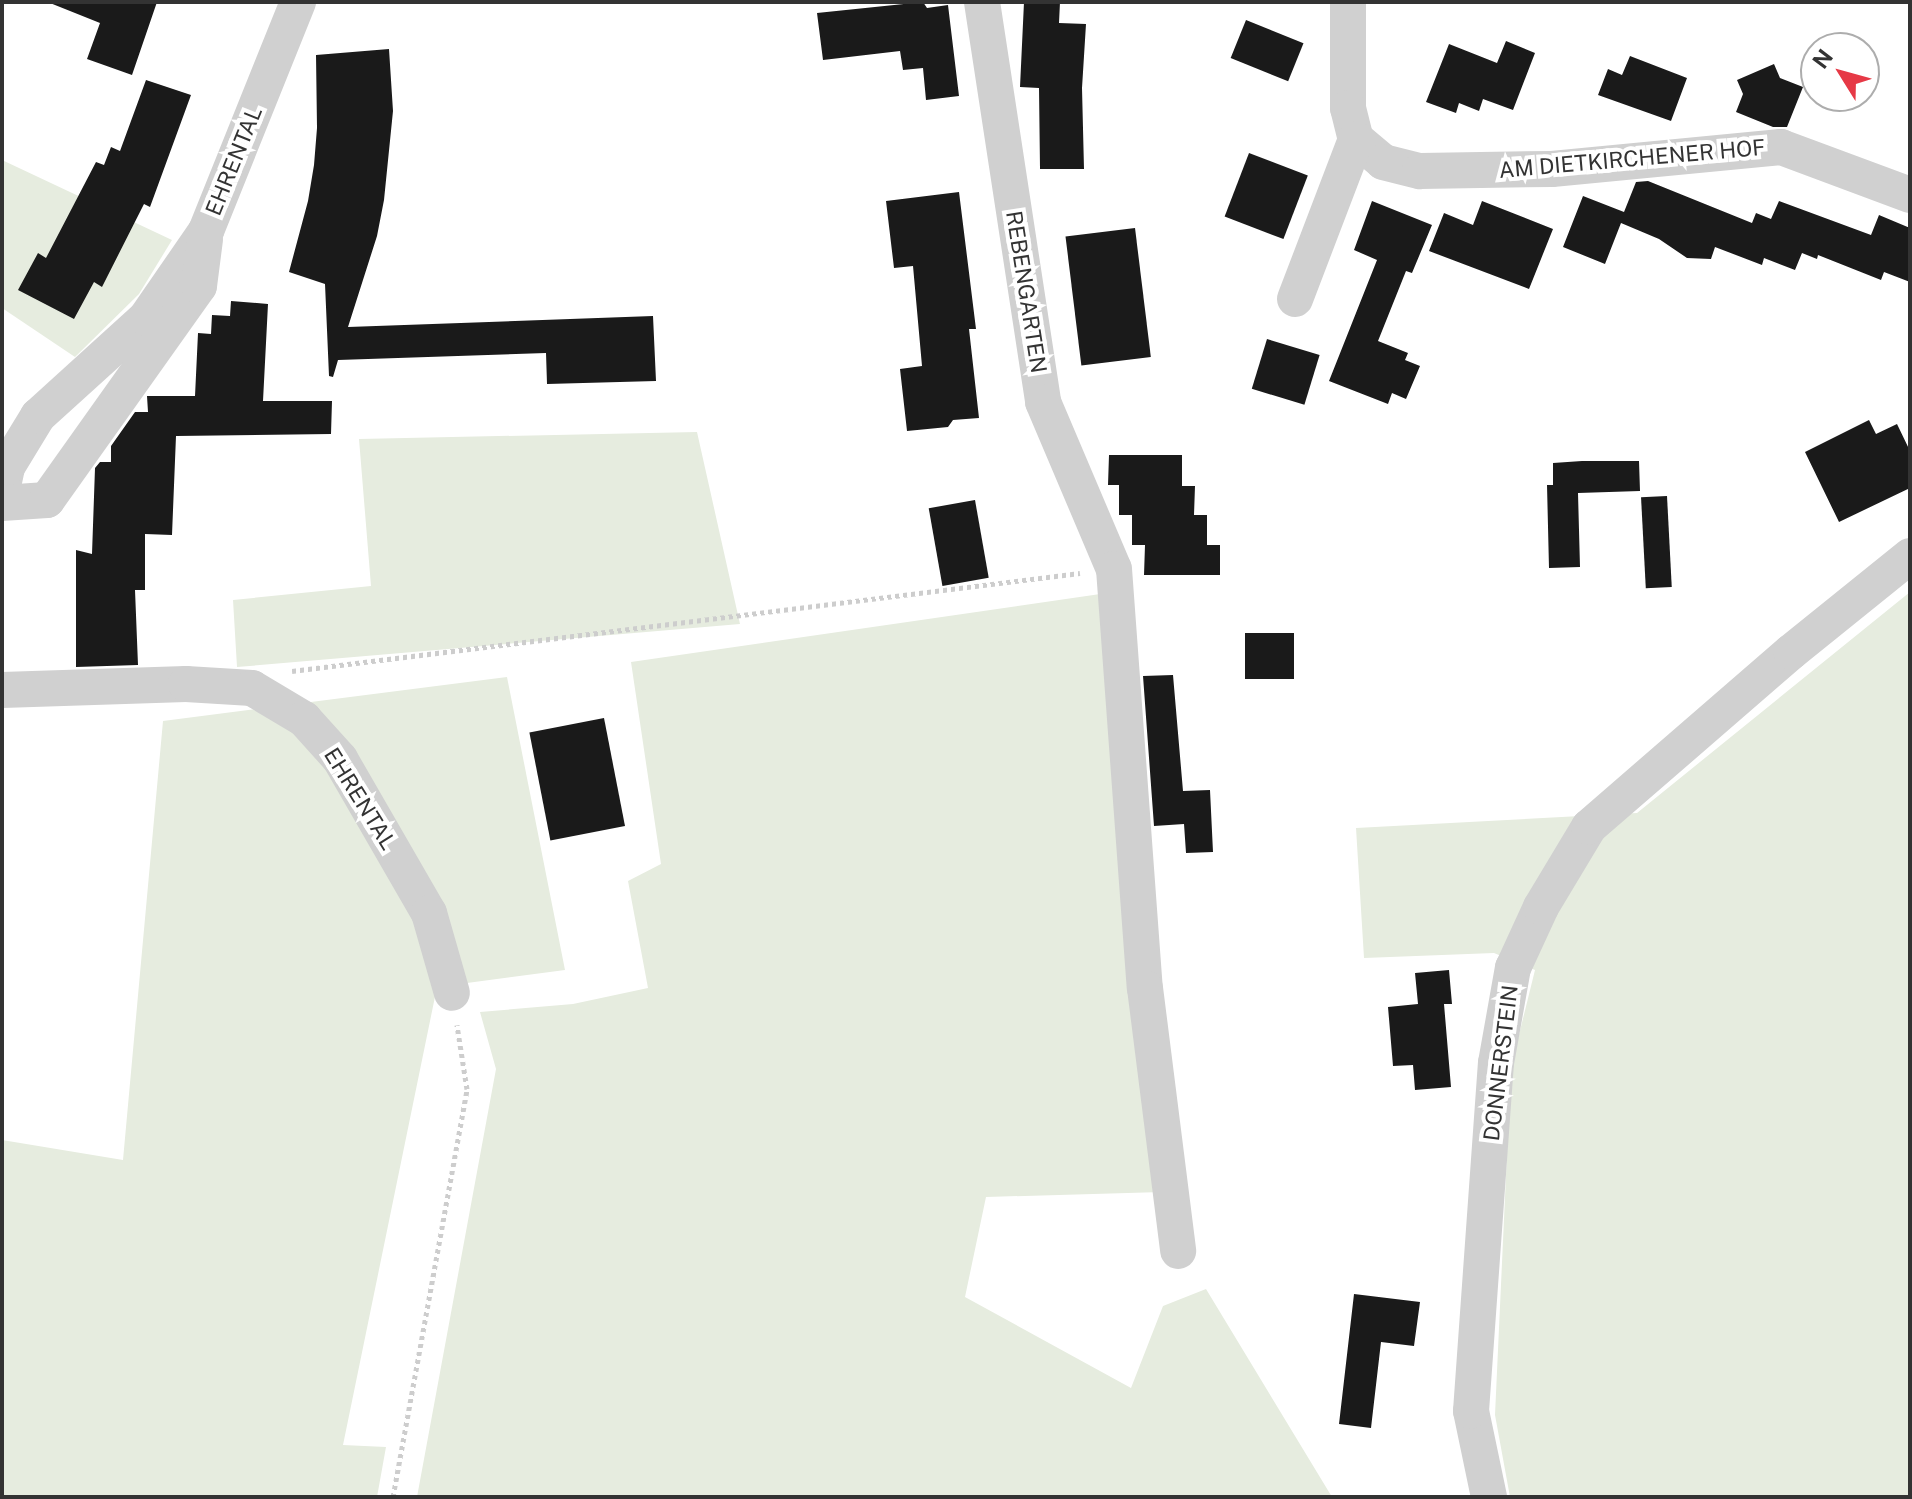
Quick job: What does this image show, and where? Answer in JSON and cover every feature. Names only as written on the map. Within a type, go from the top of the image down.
[{"type":"street","name":"EHRENTAL","points":[[2,491],[7,467],[38,416],[146,318],[206,231],[298,2]]},
{"type":"street","name":"REBENGARTEN","points":[[982,2],[1043,402],[1114,569],[1145,988],[1178,1251]]},
{"type":"street","points":[[1295,299],[1356,139],[1348,108],[1348,2]]},
{"type":"street","name":"AM DIETKIRCHENER HOF","points":[[1356,139],[1383,162],[1420,171],[1552,169],[1781,147],[1910,195]]},
{"type":"street","points":[[2,503],[47,500],[199,286],[206,231]]},
{"type":"street","name":"DONNERSTEIN","points":[[1489,1497],[1471,1411],[1496,1063],[1513,968],[1541,907],[1589,827],[1791,652],[1910,556]]},
{"type":"street","name":"EHRENTAL","points":[[2,690],[186,684],[252,688],[304,719],[340,759],[429,913],[452,993]]},
{"type":"path","points":[[252,688],[272,673],[1114,569]]},
{"type":"path","points":[[393,1497],[467,1089],[452,993]]},
{"type":"shaded area","points":[[2,160],[172,240],[139,294],[75,357],[2,308]]},
{"type":"shaded area","points":[[697,432],[740,624],[237,667],[233,600],[371,586],[359,439]]},
{"type":"shaded area","points":[[1114,592],[1162,1192],[986,1197],[965,1297],[1131,1388],[1163,1306],[1206,1289],[1332,1497],[417,1497],[496,1069],[480,1012],[573,1004],[648,988],[628,881],[661,864],[631,662]]},
{"type":"shaded area","points":[[1910,592],[1910,1497],[1510,1497],[1495,1415],[1511,1067],[1535,970],[1494,953],[1364,958],[1356,828],[1637,813]]},
{"type":"shaded area","points":[[507,677],[565,970],[437,987],[343,1445],[386,1447],[377,1497],[2,1497],[2,1140],[123,1160],[163,721]]},
{"type":"building","points":[[157,2],[132,75],[87,59],[100,23],[50,3]]},
{"type":"building","points":[[923,2],[927,8],[948,5],[959,96],[926,100],[923,68],[903,70],[900,51],[823,60],[817,13]]},
{"type":"building","points":[[1024,2],[1060,2],[1059,23],[1086,24],[1082,88],[1084,169],[1040,169],[1039,88],[1020,87]]},
{"type":"building","points":[[1246,20],[1303,43],[1288,81],[1231,58]]},
{"type":"building","points":[[1506,41],[1535,53],[1513,110],[1483,99],[1479,111],[1459,103],[1456,113],[1426,102],[1449,44],[1497,63]]},
{"type":"building","points":[[389,49],[393,111],[384,200],[377,236],[348,327],[653,316],[656,381],[547,384],[546,353],[338,360],[333,377],[329,376],[325,284],[289,272],[314,165],[316,55]]},
{"type":"building","points":[[1630,56],[1687,78],[1671,121],[1598,95],[1608,69],[1622,75]]},
{"type":"building","points":[[1774,64],[1780,78],[1800,86],[1800,94],[1787,127],[1773,127],[1736,112],[1743,94],[1737,80]]},
{"type":"building","points":[[146,80],[191,95],[150,207],[144,204],[102,287],[94,282],[74,319],[18,290],[38,253],[46,258],[96,162],[104,165],[111,147],[120,151]]},
{"type":"building","points":[[1249,153],[1308,176],[1283,239],[1225,216]]},
{"type":"building","points":[[1648,181],[1752,223],[1756,213],[1771,219],[1779,201],[1871,235],[1879,215],[1910,228],[1910,282],[1884,272],[1881,280],[1818,255],[1817,259],[1802,253],[1795,270],[1764,258],[1762,265],[1715,247],[1711,259],[1687,258],[1659,239],[1621,223],[1605,264],[1563,247],[1583,196],[1624,212],[1636,182]]},
{"type":"building","points":[[959,192],[976,329],[969,329],[979,418],[953,420],[948,427],[907,431],[900,369],[922,366],[913,266],[894,268],[886,201]]},
{"type":"building","points":[[1372,201],[1432,225],[1412,273],[1406,271],[1378,341],[1408,353],[1405,360],[1420,366],[1406,399],[1392,393],[1388,404],[1329,381],[1377,260],[1354,250]]},
{"type":"building","points":[[1482,201],[1553,229],[1529,289],[1429,251],[1444,213],[1473,225]]},
{"type":"building","points":[[1135,228],[1151,357],[1081,366],[1066,237]]},
{"type":"building","points":[[231,301],[268,304],[263,401],[332,401],[331,434],[176,436],[172,535],[145,534],[145,590],[135,590],[138,665],[76,667],[76,550],[92,554],[95,468],[100,462],[111,462],[111,446],[135,412],[148,412],[147,396],[195,396],[198,333],[211,334],[212,315],[230,316]]},
{"type":"building","points":[[1267,339],[1320,355],[1304,405],[1252,389]]},
{"type":"building","points":[[1869,420],[1876,434],[1897,424],[1910,451],[1910,488],[1839,522],[1805,452]]},
{"type":"building","points":[[1109,455],[1182,455],[1182,486],[1195,486],[1194,515],[1207,515],[1207,545],[1220,545],[1220,575],[1144,575],[1145,545],[1132,545],[1132,515],[1119,515],[1119,485],[1108,485]]},
{"type":"building","points":[[1639,461],[1640,491],[1578,493],[1580,567],[1549,568],[1547,485],[1553,485],[1553,463]]},
{"type":"building","points":[[1667,496],[1672,587],[1646,588],[1641,497]]},
{"type":"building","points":[[975,500],[989,578],[942,586],[929,508]]},
{"type":"building","points":[[1245,633],[1294,633],[1294,679],[1245,679]]},
{"type":"building","points":[[1173,675],[1183,791],[1210,790],[1213,852],[1186,853],[1184,824],[1154,826],[1143,676]]},
{"type":"building","points":[[604,718],[625,826],[550,840],[529,733]]},
{"type":"building","points":[[1449,970],[1452,1004],[1444,1004],[1451,1087],[1415,1090],[1413,1065],[1393,1066],[1388,1007],[1418,1004],[1415,973]]},
{"type":"building","points":[[1354,1294],[1420,1302],[1414,1346],[1381,1342],[1371,1428],[1339,1424]]}]
